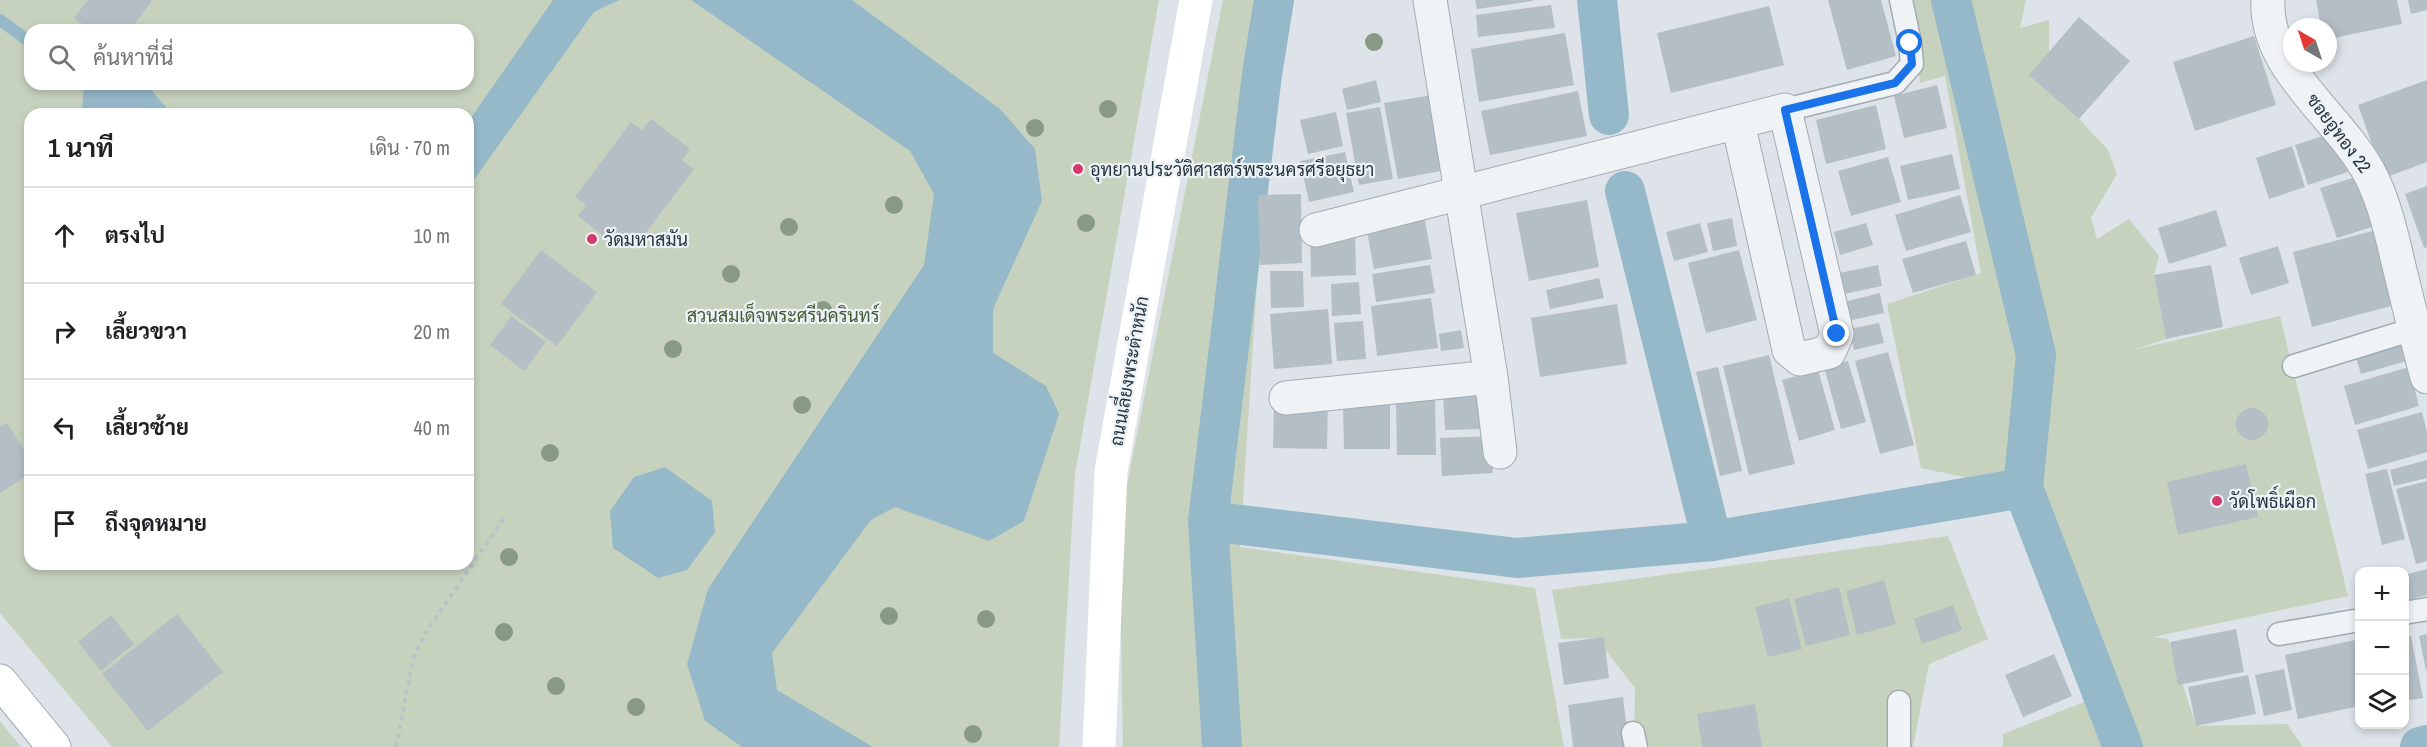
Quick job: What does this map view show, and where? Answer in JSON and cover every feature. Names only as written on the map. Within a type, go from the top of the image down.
[{"type":"street","name":"ถนนเลี่ยงพระตำหนัก","points":[[1099,747],[1111,471],[1196,0]]},
{"type":"street","points":[[1430,0],[1491,377],[1500,452]]},
{"type":"street","name":"ซอยอู่ทอง 22","points":[[2268,0],[2267,17],[2280,54],[2289,69],[2342,132],[2372,178],[2389,225],[2427,377]]},
{"type":"street","points":[[1316,230],[1785,110],[1837,334],[1829,352],[1800,359],[1789,350],[1737,123]]},
{"type":"street","points":[[1286,398],[1491,377]]},
{"type":"street","points":[[0,681],[54,747]]},
{"type":"lane","points":[[1785,110],[1895,83],[1912,64],[1901,0]]},
{"type":"lane","points":[[2294,366],[2414,328]]},
{"type":"lane","points":[[2409,612],[2427,609]]},
{"type":"lane","points":[[2279,634],[2355,621]]},
{"type":"lane","points":[[1899,702],[1899,747]]},
{"type":"path","points":[[474,562],[504,518]]},
{"type":"path","points":[[396,747],[416,651],[424,635],[468,570]]},
{"type":"green space","name":"สวนสมเด็จพระศรีนครินทร์","points":[[0,0],[1159,0],[1075,474],[1059,747],[112,747],[0,613]]},
{"type":"green space","points":[[1223,0],[1288,0],[1269,93],[1240,547],[1535,588],[1564,747],[1123,747],[1119,525]]},
{"type":"green space","points":[[1910,0],[2026,0],[2020,28],[2049,20],[2049,52],[2079,119],[2108,150],[2117,174],[2091,218],[2097,239],[2129,219],[2159,256],[2154,275],[2166,339],[2133,350],[2280,316],[2348,596],[2153,637],[2168,639],[2196,726],[2287,724],[2303,747],[2003,747],[2003,734],[2084,702],[2036,567],[2045,508],[1997,484],[1921,468],[1887,304],[1981,273],[1945,76],[1920,83]]},
{"type":"green space","points":[[1948,536],[1988,639],[1929,664],[1913,747],[1634,747],[1635,688],[1596,638],[1561,639],[1552,590]]},
{"type":"green space","points":[[0,721],[21,747],[0,747]]},
{"type":"water","points":[[553,0],[619,0],[594,12],[474,180],[474,113]]},
{"type":"water","points":[[691,0],[852,0],[1000,109],[1035,149],[1042,201],[993,309],[993,353],[1046,386],[1059,414],[1024,521],[989,541],[895,507],[871,520],[772,653],[777,690],[873,747],[742,747],[705,721],[687,664],[708,589],[924,265],[934,194],[910,151]]},
{"type":"water","points":[[84,90],[151,90],[167,108],[82,108]]},
{"type":"water","points":[[665,467],[712,501],[715,532],[687,570],[658,578],[613,548],[610,511],[634,477]]},
{"type":"building","points":[[88,0],[152,1],[135,24],[82,24],[74,18]]},
{"type":"building","points":[[1475,0],[1533,0],[1533,1],[1477,9]]},
{"type":"building","points":[[1828,0],[1881,0],[1896,56],[1847,70]]},
{"type":"building","points":[[2316,0],[2397,0],[2402,24],[2337,37],[2337,18],[2319,18]]},
{"type":"building","points":[[2408,0],[2427,0],[2427,10],[2411,14]]},
{"type":"building","points":[[1551,5],[1555,28],[1478,37],[1476,15]]},
{"type":"building","points":[[1769,6],[1784,65],[1671,93],[1657,33]]},
{"type":"building","points":[[2079,17],[2130,61],[2079,119],[2029,75]]},
{"type":"building","points":[[1565,33],[1574,85],[1479,102],[1471,49]]},
{"type":"building","points":[[2254,36],[2276,105],[2195,131],[2173,62]]},
{"type":"building","points":[[1376,80],[1381,102],[1347,110],[1342,89]]},
{"type":"building","points":[[2427,80],[2427,162],[2384,178],[2358,105]]},
{"type":"building","points":[[1937,85],[1947,128],[1904,138],[1894,96]]},
{"type":"building","points":[[1578,91],[1587,136],[1490,155],[1481,111]]},
{"type":"building","points":[[1432,95],[1446,170],[1398,179],[1384,103]]},
{"type":"building","points":[[1876,105],[1886,149],[1826,164],[1816,120]]},
{"type":"building","points":[[1380,107],[1393,179],[1359,185],[1346,113]]},
{"type":"building","points":[[1336,112],[1343,146],[1308,154],[1300,120]]},
{"type":"building","points":[[651,119],[690,149],[682,160],[694,169],[638,243],[626,234],[617,246],[578,216],[586,205],[575,197],[631,122],[642,130]]},
{"type":"building","points":[[2335,132],[2348,172],[2308,185],[2295,145]]},
{"type":"building","points":[[2292,146],[2305,187],[2269,199],[2256,158]]},
{"type":"building","points":[[1345,152],[1354,192],[1309,202],[1300,161]]},
{"type":"building","points":[[1952,154],[1960,189],[1908,200],[1900,166]]},
{"type":"building","points":[[1888,157],[1901,202],[1851,216],[1838,171]]},
{"type":"building","points":[[2362,175],[2378,225],[2337,238],[2320,188]]},
{"type":"building","points":[[2427,186],[2427,247],[2424,248],[2405,194]]},
{"type":"building","points":[[1301,194],[1302,263],[1260,265],[1258,195]]},
{"type":"building","points":[[1960,195],[1971,232],[1906,251],[1895,215]]},
{"type":"building","points":[[1587,200],[1599,267],[1529,281],[1516,213]]},
{"type":"building","points":[[2216,210],[2227,246],[2169,264],[2158,228]]},
{"type":"building","points":[[1424,215],[1432,259],[1374,269],[1366,226]]},
{"type":"building","points":[[1732,218],[1737,246],[1713,251],[1707,223]]},
{"type":"building","points":[[1700,223],[1708,252],[1674,261],[1666,232]]},
{"type":"building","points":[[1866,223],[1873,245],[1840,255],[1834,232]]},
{"type":"building","points":[[1355,230],[1356,275],[1311,277],[1310,231]]},
{"type":"building","points":[[2376,230],[2395,305],[2312,327],[2293,252]]},
{"type":"building","points":[[1966,241],[1976,275],[1913,293],[1902,259]]},
{"type":"building","points":[[2278,246],[2289,283],[2251,295],[2239,258]]},
{"type":"building","points":[[541,250],[597,292],[557,346],[501,304]]},
{"type":"building","points":[[1739,250],[1757,320],[1706,333],[1688,263]]},
{"type":"building","points":[[1430,265],[1435,293],[1376,302],[1372,274]]},
{"type":"building","points":[[1878,265],[1882,286],[1844,294],[1839,273]]},
{"type":"building","points":[[2211,265],[2223,327],[2166,339],[2154,275]]},
{"type":"building","points":[[1270,271],[1303,271],[1304,307],[1271,308]]},
{"type":"building","points":[[1599,278],[1604,298],[1550,309],[1546,290]]},
{"type":"building","points":[[1359,282],[1361,314],[1332,316],[1331,284]]},
{"type":"building","points":[[1880,293],[1884,313],[1848,321],[1844,302]]},
{"type":"building","points":[[1431,298],[1438,348],[1377,356],[1371,306]]},
{"type":"building","points":[[1617,304],[1627,364],[1540,377],[1531,318]]},
{"type":"building","points":[[1328,309],[1332,364],[1274,369],[1270,314]]},
{"type":"building","points":[[511,316],[546,342],[524,371],[490,345]]},
{"type":"building","points":[[1363,321],[1366,359],[1337,361],[1334,323]]},
{"type":"building","points":[[1879,323],[1884,343],[1854,350],[1849,329]]},
{"type":"building","points":[[1461,330],[1464,348],[1441,351],[1439,334]]},
{"type":"building","points":[[2401,338],[2407,361],[2361,374],[2354,350]]},
{"type":"building","points":[[1888,352],[1914,445],[1880,454],[1855,361]]},
{"type":"building","points":[[1769,355],[1795,464],[1749,475],[1723,366]]},
{"type":"building","points":[[1848,361],[1866,422],[1841,429],[1824,367]]},
{"type":"building","points":[[1718,367],[1742,471],[1720,476],[1696,372]]},
{"type":"building","points":[[2409,367],[2419,406],[2355,425],[2344,386]]},
{"type":"building","points":[[1818,370],[1835,430],[1799,441],[1782,380]]},
{"type":"building","points":[[1478,391],[1480,429],[1445,430],[1443,393]]},
{"type":"building","points":[[1435,399],[1436,455],[1397,455],[1396,400]]},
{"type":"building","points":[[1274,400],[1328,401],[1327,449],[1273,448]]},
{"type":"building","points":[[1390,401],[1390,449],[1344,449],[1343,402]]},
{"type":"building","points":[[2252,408],[2263,413],[2268,424],[2263,435],[2252,440],[2241,435],[2236,424],[2241,413]]},
{"type":"building","points":[[2422,412],[2427,432],[2427,452],[2368,469],[2357,430]]},
{"type":"building","points":[[7,423],[24,450],[24,478],[0,493],[0,427]]},
{"type":"building","points":[[1491,436],[1493,473],[1442,476],[1440,438]]},
{"type":"building","points":[[2427,460],[2427,478],[2394,486],[2390,470]]},
{"type":"building","points":[[2246,464],[2258,517],[2178,535],[2167,482]]},
{"type":"building","points":[[2387,469],[2405,539],[2382,545],[2365,474]]},
{"type":"building","points":[[2427,481],[2427,561],[2416,564],[2396,489]]},
{"type":"building","points":[[2427,569],[2427,595],[2409,600],[2409,574]]},
{"type":"building","points":[[1884,580],[1896,624],[1857,635],[1846,591]]},
{"type":"building","points":[[1839,587],[1850,635],[1806,646],[1794,599]]},
{"type":"building","points":[[1789,598],[1802,649],[1768,657],[1755,607]]},
{"type":"building","points":[[1953,605],[1962,630],[1922,644],[1914,619]]},
{"type":"building","points":[[177,614],[223,672],[148,731],[102,674]]},
{"type":"building","points":[[111,615],[134,644],[101,671],[78,642]]},
{"type":"building","points":[[2236,629],[2244,672],[2178,685],[2170,642]]},
{"type":"building","points":[[2427,634],[2427,670],[2426,670],[2419,636]]},
{"type":"building","points":[[2409,636],[2411,636],[2423,698],[2409,700],[2409,675]]},
{"type":"building","points":[[1604,637],[1609,678],[1564,685],[1558,643]]},
{"type":"building","points":[[2355,640],[2355,707],[2298,719],[2285,655]]},
{"type":"building","points":[[2054,654],[2072,696],[2023,717],[2005,675]]},
{"type":"building","points":[[2284,669],[2292,710],[2264,716],[2255,675]]},
{"type":"building","points":[[2248,675],[2256,714],[2196,726],[2188,687]]},
{"type":"building","points":[[1623,697],[1629,747],[1573,747],[1568,705]]},
{"type":"building","points":[[1755,704],[1762,747],[1702,747],[1697,714]]},
{"type":"waterway","points":[[1222,747],[1208,521],[1262,74],[1274,0]]},
{"type":"waterway","points":[[1597,0],[1609,115]]},
{"type":"waterway","points":[[1951,0],[2036,355],[2023,488],[2123,747]]},
{"type":"waterway","points":[[0,20],[24,38]]},
{"type":"waterway","points":[[1625,191],[1712,541]]},
{"type":"waterway","points":[[1208,521],[1517,558],[1712,541],[2023,488]]},
{"type":"waterway","points":[[2420,747],[2427,745]]},
{"type":"place","name":"อุทยานประวัติศาสตร์พระนครศรีอยุธยา","points":[[1078,169]]},
{"type":"place","name":"วัดมหาสมัน","points":[[592,239]]},
{"type":"place","name":"วัดโพธิ์เผือก","points":[[2217,501]]},
{"type":"route","points":[[1837,334],[1785,110],[1895,83],[1912,64],[1910,43]]}]
